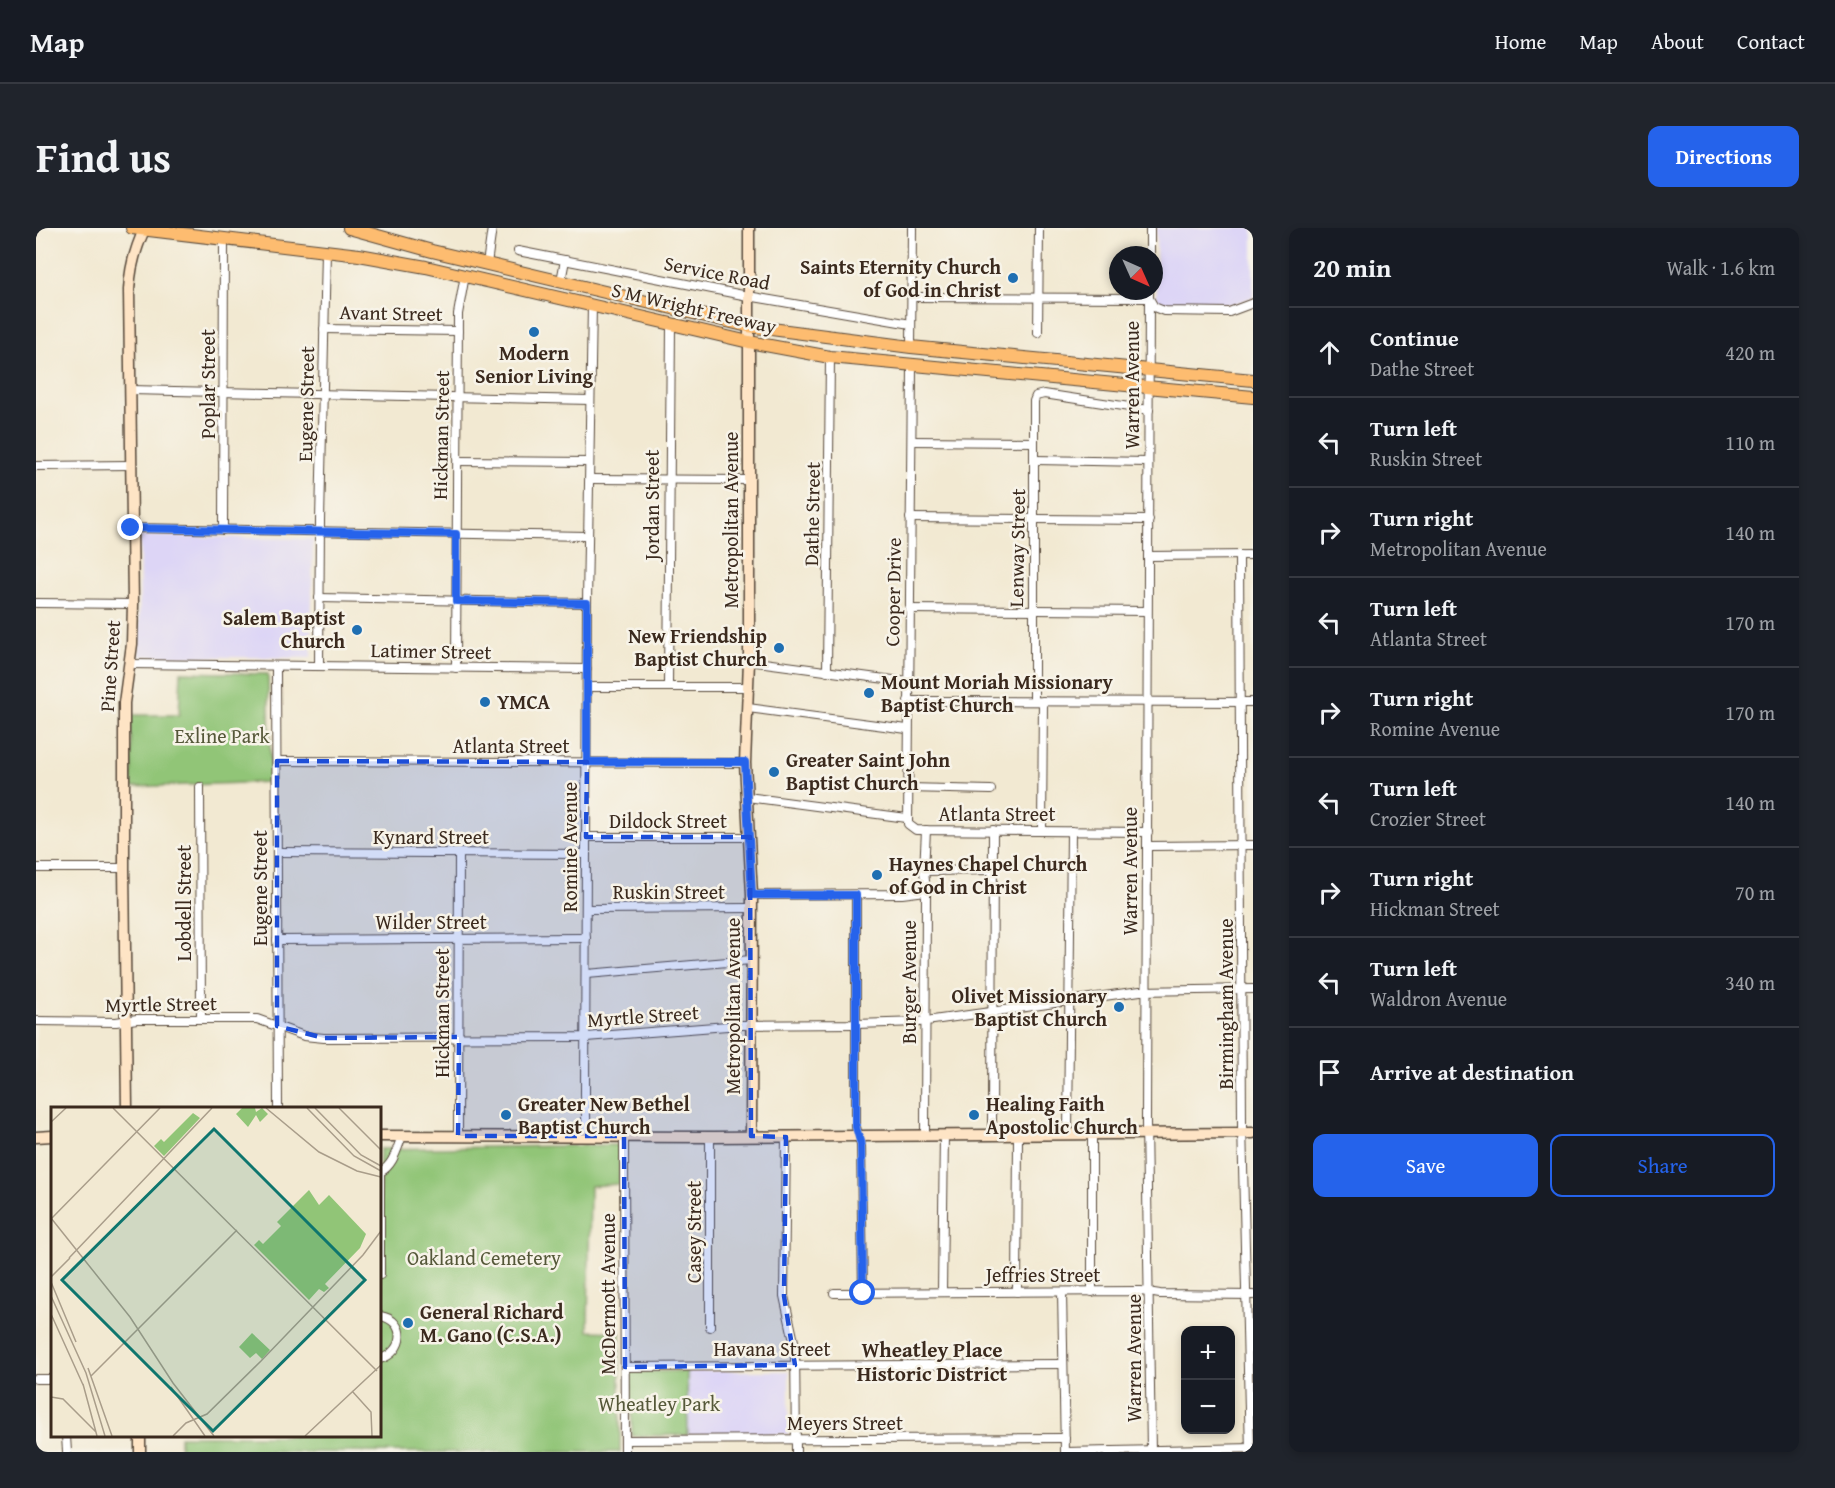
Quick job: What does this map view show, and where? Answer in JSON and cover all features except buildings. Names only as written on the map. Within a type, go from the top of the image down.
[{"type":"main road","name":"S M Wright Freeway","points":[[140,228],[404,263],[465,275],[749,342],[830,357],[1253,397]]},
{"type":"main road","name":"S M Wright Freeway","points":[[349,228],[384,233],[486,264],[748,326],[911,347],[1253,380]]},
{"type":"street","name":"Pine Street","points":[[127,1107],[124,703],[132,644],[133,604],[130,271],[140,228]]},
{"type":"street","points":[[486,264],[492,228]]},
{"type":"street","name":"Metropolitan Avenue","points":[[749,228],[749,661],[745,762],[752,895],[751,1136]]},
{"type":"street","points":[[911,347],[912,228]]},
{"type":"street","points":[[1038,228],[1038,333]]},
{"type":"street","points":[[1150,228],[1150,246]]},
{"type":"street","name":"Poplar Street","points":[[224,239],[224,530]]},
{"type":"street","name":"Eugene Street","points":[[319,666],[326,251]]},
{"type":"street","name":"Service Road","points":[[518,251],[748,296],[911,324]]},
{"type":"street","points":[[561,281],[565,260]]},
{"type":"street","name":"Hickman Street","points":[[456,668],[458,331],[460,298],[465,275]]},
{"type":"street","points":[[912,297],[1109,296]]},
{"type":"street","name":"Warren Avenue","points":[[1149,300],[1146,990],[1150,1293],[1148,1348],[1151,1451]]},
{"type":"street","points":[[1151,300],[1154,306],[1164,311],[1229,312],[1253,303]]},
{"type":"street","name":"Romine Avenue","points":[[587,1137],[587,603],[592,305]]},
{"type":"street","name":"Jordan Street","points":[[668,687],[671,324]]},
{"type":"street","name":"Avant Street","points":[[324,329],[458,331]]},
{"type":"street","name":"Dathe Street","points":[[827,672],[830,357]]},
{"type":"street","name":"Cooper Drive","points":[[907,818],[912,366]]},
{"type":"street","points":[[130,390],[590,400]]},
{"type":"street","name":"Lenway Street","points":[[1034,701],[1034,401],[1036,396],[1044,394],[1149,410]]},
{"type":"street","points":[[912,441],[1034,442]]},
{"type":"street","points":[[1035,460],[1148,462]]},
{"type":"street","points":[[458,461],[589,462]]},
{"type":"street","points":[[36,466],[131,465]]},
{"type":"street","points":[[590,479],[748,480]]},
{"type":"street","points":[[910,518],[1149,520]]},
{"type":"street","points":[[131,528],[588,536]]},
{"type":"street","name":"Birmingham Avenue","points":[[1239,555],[1239,702],[1243,989],[1248,1134],[1251,1449]]},
{"type":"street","points":[[1148,556],[1253,555]]},
{"type":"street","points":[[319,598],[587,603]]},
{"type":"street","points":[[36,603],[133,604]]},
{"type":"street","points":[[909,609],[1147,611]]},
{"type":"street","points":[[749,661],[908,682]]},
{"type":"street","name":"Latimer Street","points":[[130,664],[587,669]]},
{"type":"street","name":"Eugene Street","points":[[276,666],[278,1107]]},
{"type":"street","points":[[588,687],[748,687]]},
{"type":"street","points":[[908,701],[1253,702]]},
{"type":"street","points":[[1042,831],[1043,701]]},
{"type":"street","points":[[748,708],[907,729]]},
{"type":"street","name":"Atlanta Street","points":[[277,761],[745,762]]},
{"type":"street","name":"Lobdell Street","points":[[200,787],[201,1018]]},
{"type":"street","points":[[908,788],[991,790]]},
{"type":"street","name":"Atlanta Street","points":[[747,797],[907,818],[910,827],[916,830],[1148,832]]},
{"type":"street","name":"Burger Avenue","points":[[925,1135],[926,891],[924,871],[926,830]]},
{"type":"street","points":[[992,1135],[993,830]]},
{"type":"street","points":[[1068,1135],[1071,831]]},
{"type":"street","name":"Dildock Street","points":[[586,837],[750,837]]},
{"type":"street","points":[[1148,846],[1253,845]]},
{"type":"street","name":"Kynard Street","points":[[277,852],[586,854]]},
{"type":"street","name":"Hickman Street","points":[[458,1136],[459,853]]},
{"type":"street","points":[[36,868],[124,868]]},
{"type":"street","points":[[924,871],[993,870]]},
{"type":"street","name":"Ruskin Street","points":[[752,895],[902,894],[926,891]]},
{"type":"street","points":[[856,895],[856,1127],[861,1145],[863,1293]]},
{"type":"street","name":"Ruskin Street","points":[[586,909],[752,908]]},
{"type":"street","name":"Wilder Street","points":[[277,940],[586,938]]},
{"type":"street","points":[[586,974],[751,960]]},
{"type":"street","name":"Myrtle Street","points":[[36,1021],[257,1019],[304,1036],[324,1038],[586,1037],[751,1024],[856,1024],[925,1021],[1146,990],[1253,989]]},
{"type":"street","points":[[381,1136],[786,1137],[1248,1134]]},
{"type":"street","points":[[1092,1135],[1092,1292]]},
{"type":"street","points":[[36,1137],[51,1136]]},
{"type":"street","points":[[381,1171],[391,1162],[402,1136]]},
{"type":"street","name":"McDermott Avenue","points":[[624,1136],[625,1452]]},
{"type":"street","points":[[942,1292],[944,1136]]},
{"type":"street","points":[[1017,1292],[1018,1136]]},
{"type":"street","name":"Casey Street","points":[[710,1137],[710,1328]]},
{"type":"street","points":[[786,1137],[784,1296],[795,1346],[796,1452]]},
{"type":"street","name":"Jeffries Street","points":[[834,1293],[1141,1291],[1160,1294],[1250,1295]]},
{"type":"street","points":[[1062,1293],[1065,1452],[1251,1449]]},
{"type":"street","points":[[381,1316],[392,1321],[400,1336],[395,1351],[381,1359]]},
{"type":"street","name":"Havana Street","points":[[625,1367],[1063,1364]]},
{"type":"street","points":[[66,1437],[67,1452]]},
{"type":"street","name":"Meyers Street","points":[[625,1440],[1065,1438]]},
{"type":"highlighted area","points":[[277,761],[587,762],[586,837],[750,837],[751,1136],[786,1137],[784,1296],[795,1365],[625,1367],[624,1136],[458,1136],[459,1037],[324,1038],[277,1026]]},
{"type":"shaded area","points":[[1156,228],[1253,228],[1253,297],[1232,304],[1164,305],[1158,300],[1163,300],[1163,246],[1156,246]]},
{"type":"shaded area","points":[[140,536],[313,539],[311,658],[139,656]]},
{"type":"shaded area","points":[[687,1371],[789,1371],[789,1434],[688,1435]]},
{"type":"green space","name":"Exline Park","points":[[181,672],[268,674],[271,782],[132,787],[131,715],[179,715]]},
{"type":"green space","name":"Oakland Cemetery","points":[[619,1145],[619,1184],[590,1186],[588,1331],[620,1332],[620,1452],[180,1452],[180,1437],[381,1437],[381,1149]]},
{"type":"green space","name":"Wheatley Park","points":[[687,1371],[688,1435],[632,1436],[631,1372]]},
{"type":"place","name":"Saints Eternity Church of God in Christ","points":[[1013,278]]},
{"type":"place","name":"Modern Senior Living","points":[[534,332]]},
{"type":"place","name":"Salem Baptist Church","points":[[357,630]]},
{"type":"place","name":"New Friendship Baptist Church","points":[[779,648]]},
{"type":"place","name":"Mount Moriah Missionary Baptist Church","points":[[869,693]]},
{"type":"place","name":"YMCA","points":[[485,702]]},
{"type":"place","name":"Greater Saint John Baptist Church","points":[[774,772]]},
{"type":"place","name":"Haynes Chapel Church of God in Christ","points":[[877,875]]},
{"type":"place","name":"Olivet Missionary Baptist Church","points":[[1119,1007]]},
{"type":"place","name":"Greater New Bethel Baptist Church","points":[[506,1115]]},
{"type":"place","name":"Healing Faith Apostolic Church","points":[[974,1115]]},
{"type":"place","name":"General Richard M. Gano (C.S.A.)","points":[[408,1323]]},
{"type":"district","name":"Wheatley Place Historic District","points":[[932,1362]]},
{"type":"route","points":[[131,528],[456,534],[456,601],[587,603],[587,762],[745,762],[752,895],[856,895],[856,1127],[861,1145],[863,1293]]}]
